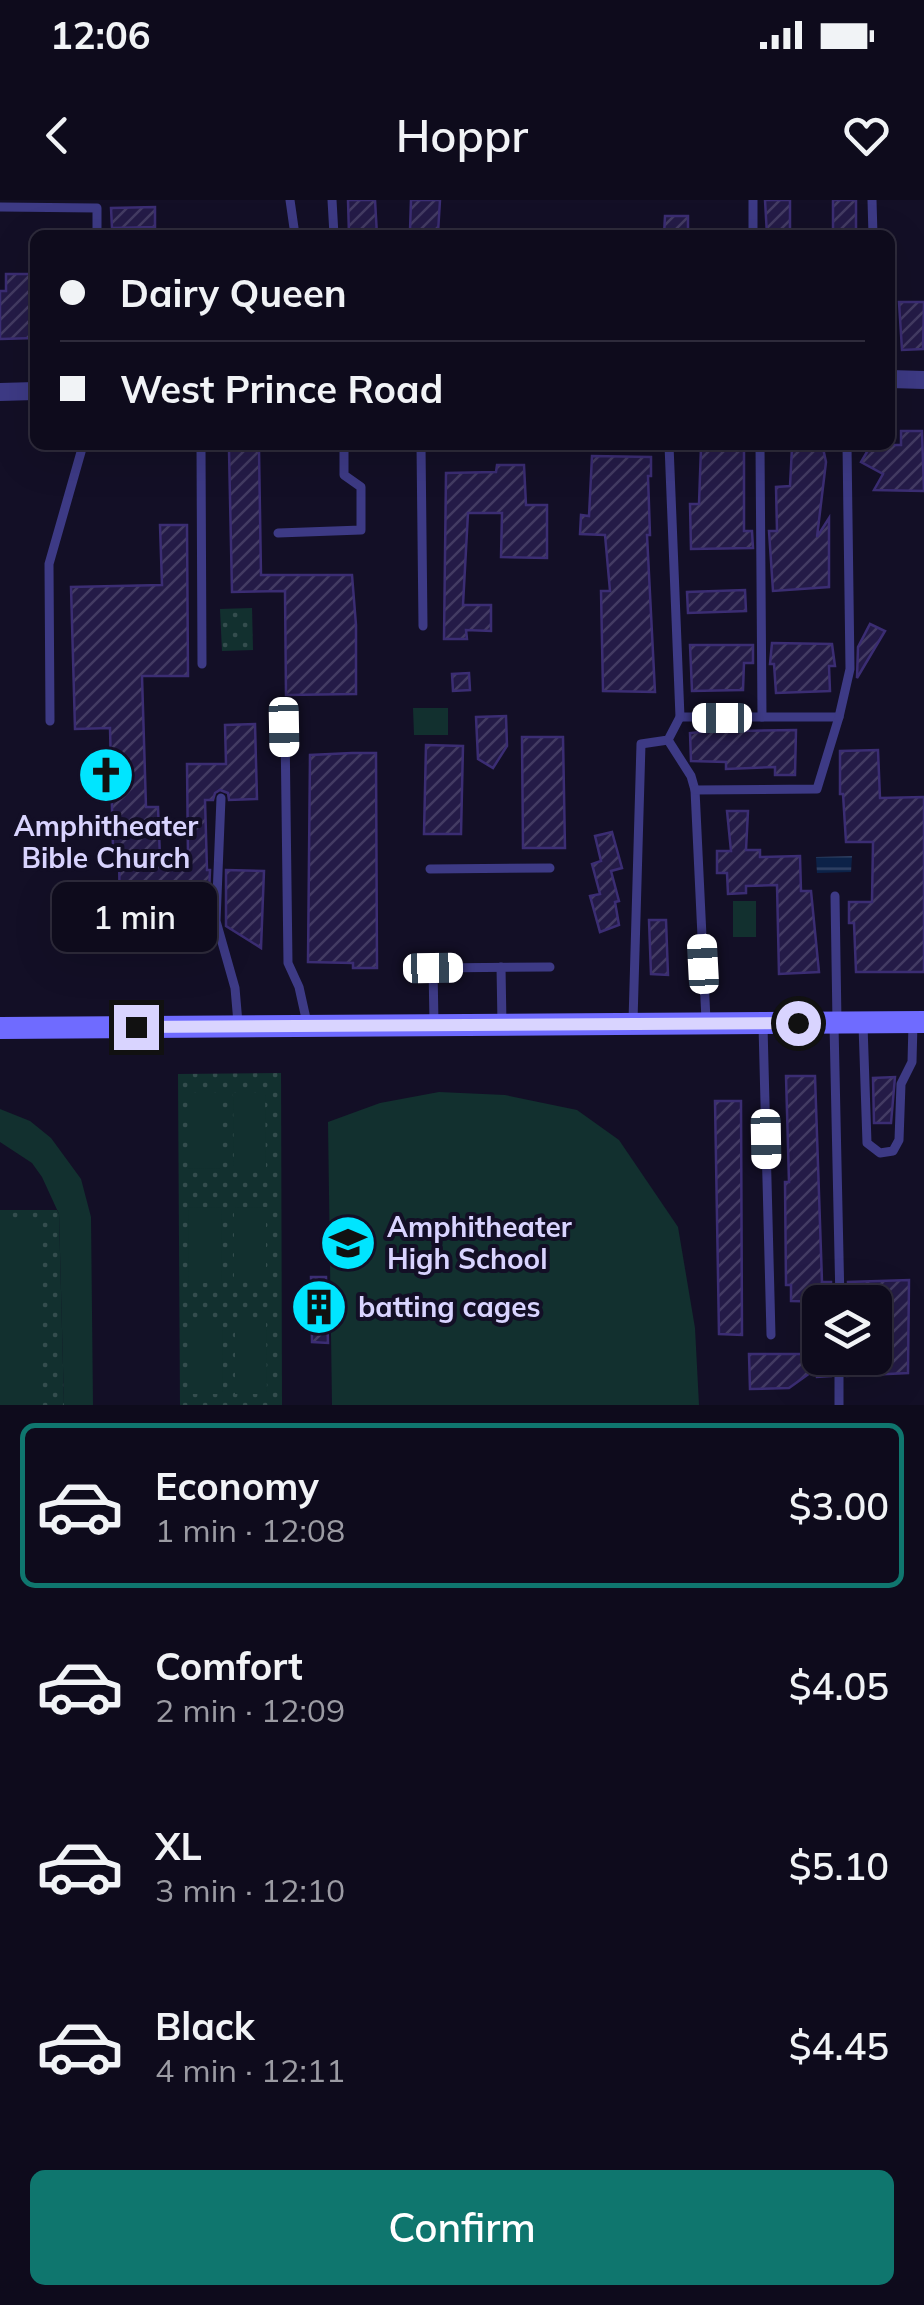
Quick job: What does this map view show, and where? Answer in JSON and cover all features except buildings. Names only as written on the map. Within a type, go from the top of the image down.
[{"type":"main road","points":[[0,1028],[919,1022]]},
{"type":"street","points":[[895,379],[924,380]]},
{"type":"street","points":[[0,392],[30,392]]},
{"type":"lane","points":[[290,200],[294,230]]},
{"type":"lane","points":[[332,200],[334,230]]},
{"type":"lane","points":[[753,200],[753,230]]},
{"type":"lane","points":[[872,200],[872,230]]},
{"type":"lane","points":[[0,208],[98,208],[97,230]]},
{"type":"lane","points":[[50,721],[49,564],[81,450]]},
{"type":"lane","points":[[202,450],[202,664]]},
{"type":"lane","points":[[278,533],[361,530],[361,487],[344,475],[344,450]]},
{"type":"lane","points":[[421,450],[423,626]]},
{"type":"lane","points":[[668,740],[680,718],[669,450]]},
{"type":"lane","points":[[760,450],[762,718]]},
{"type":"lane","points":[[694,790],[817,789],[850,669],[847,450]]},
{"type":"lane","points":[[680,718],[839,718]]},
{"type":"lane","points":[[284,727],[288,963],[299,987],[308,1026]]},
{"type":"lane","points":[[668,740],[691,776],[694,790],[706,1023]]},
{"type":"lane","points":[[633,1024],[641,744],[668,740]]},
{"type":"lane","points":[[221,798],[216,921],[234,988],[239,1026]]},
{"type":"lane","points":[[430,869],[550,868]]},
{"type":"lane","points":[[836,896],[840,1285]]},
{"type":"lane","points":[[501,967],[502,1024]]},
{"type":"lane","points":[[434,1025],[433,968],[550,967]]},
{"type":"lane","points":[[863,1022],[867,1144],[880,1153],[893,1151],[899,1140],[901,1084],[912,1062],[919,1022]]},
{"type":"lane","points":[[763,1023],[771,1335]]},
{"type":"lane","points":[[839,1405],[840,1375]]},
{"type":"green space","points":[[252,608],[253,650],[222,651],[220,609]]},
{"type":"green space","points":[[413,708],[448,708],[448,735],[414,735]]},
{"type":"green space","points":[[733,901],[756,901],[756,937],[733,937]]},
{"type":"green space","points":[[281,1073],[282,1405],[180,1405],[178,1074]]},
{"type":"green space","points":[[439,1092],[505,1095],[577,1110],[619,1140],[678,1227],[695,1328],[699,1405],[332,1405],[328,1122],[380,1103]]},
{"type":"green space","points":[[188,1093],[221,1093],[221,1168],[188,1169]]},
{"type":"green space","points":[[233,1093],[265,1093],[266,1168],[234,1168]]},
{"type":"green space","points":[[0,1109],[30,1121],[51,1138],[81,1179],[91,1217],[93,1405],[64,1405],[59,1214],[32,1163],[0,1142]]},
{"type":"green space","points":[[221,1207],[222,1283],[189,1283],[188,1208]]},
{"type":"green space","points":[[266,1207],[266,1282],[234,1282],[234,1208]]},
{"type":"green space","points":[[0,1210],[57,1210],[59,1214],[64,1405],[0,1405]]},
{"type":"green space","points":[[0,1221],[40,1221],[40,1405],[0,1405]]},
{"type":"green space","points":[[189,1319],[222,1319],[223,1394],[189,1394]]},
{"type":"green space","points":[[235,1319],[266,1319],[267,1394],[235,1394]]},
{"type":"water","points":[[852,856],[851,872],[817,873],[816,857]]},
{"type":"place","name":"Amphitheater Bible Church","points":[[106,775]]},
{"type":"place","name":"Amphitheater High School","points":[[348,1243]]},
{"type":"place","name":"batting cages","points":[[319,1307]]},
{"type":"route","points":[[136,1027],[798,1023]]}]
